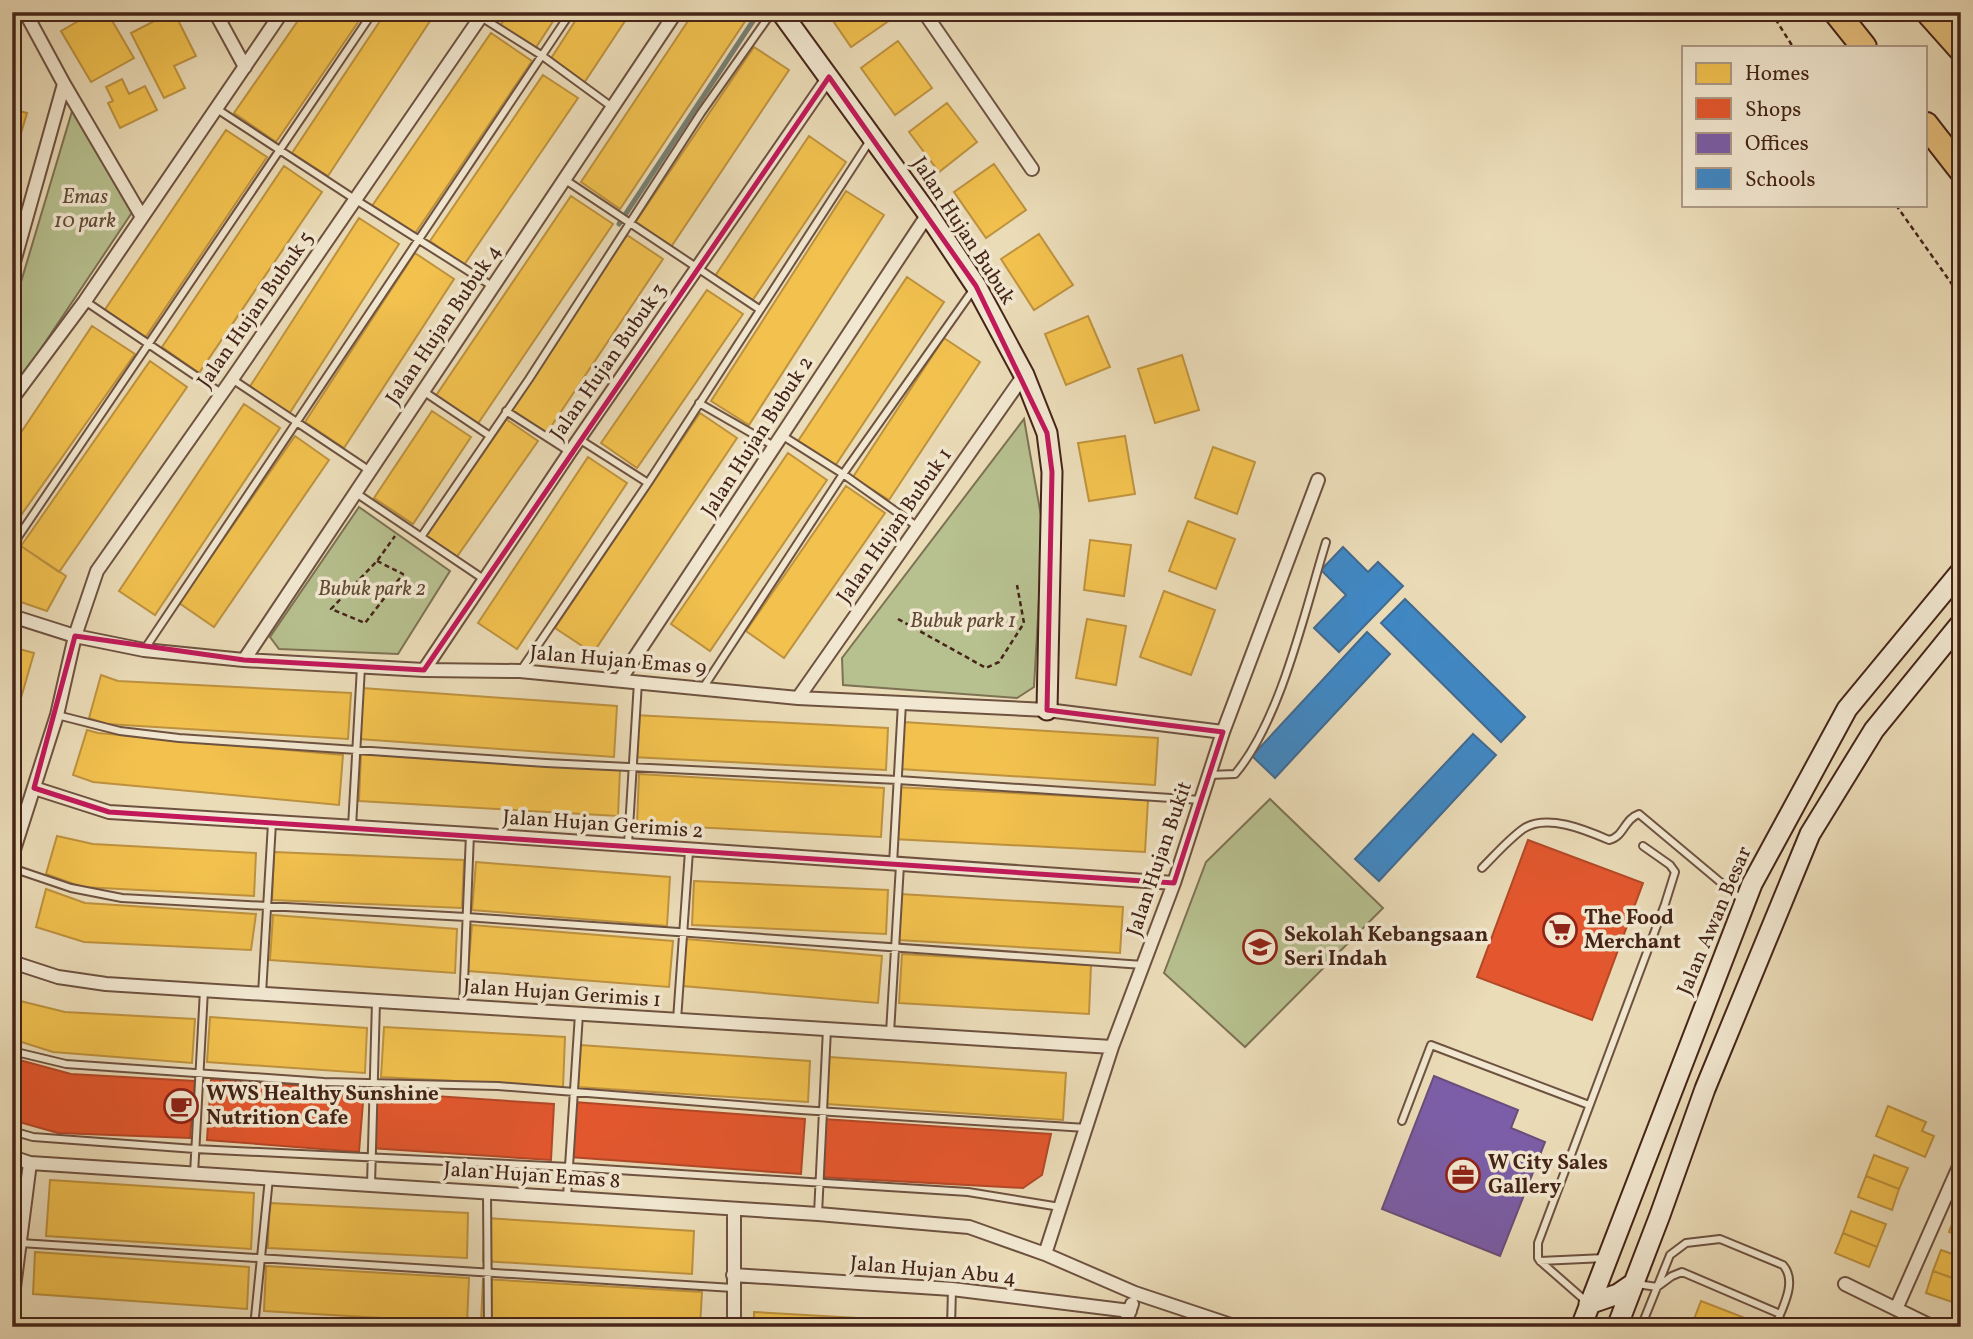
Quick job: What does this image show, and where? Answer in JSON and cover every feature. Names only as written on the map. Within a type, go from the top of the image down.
[{"type":"highway","points":[[1836,12],[1863,46]]},
{"type":"highway","points":[[1928,12],[1961,49]]},
{"type":"highway","points":[[1927,126],[1961,170]]},
{"type":"main road","name":"Jalan Hujan Bubuk","points":[[781,12],[928,214],[976,286],[1024,375],[1047,433],[1052,472],[1047,710]]},
{"type":"main road","name":"Jalan Awan Besar","points":[[1581,1327],[1748,893],[1847,709],[1961,571]]},
{"type":"main road","points":[[1617,1327],[1705,1089],[1810,834],[1874,730],[1961,623]]},
{"type":"main road","points":[[1590,1304],[1618,1294],[1634,1283]]},
{"type":"street","points":[[25,12],[142,217]]},
{"type":"street","points":[[215,12],[245,67]]},
{"type":"street","points":[[12,400],[85,301],[282,12]]},
{"type":"street","name":"Jalan Hujan Bubuk 4","points":[[244,660],[676,12]]},
{"type":"street","points":[[924,12],[1032,169]]},
{"type":"street","name":"Jalan Hujan Bubuk 5","points":[[12,856],[57,715],[75,636],[97,571],[482,15]]},
{"type":"street","name":"Jalan Hujan Bubuk 3","points":[[424,670],[570,452],[829,77]]},
{"type":"street","points":[[12,269],[64,84]]},
{"type":"street","name":"Jalan Hujan Bubuk 2","points":[[620,680],[928,214]]},
{"type":"street","name":"Jalan Hujan Bubuk 1","points":[[798,698],[1024,375]]},
{"type":"street","name":"Jalan Hujan Bukit","points":[[1045,1254],[1112,1047],[1174,883],[1223,732],[1318,480]]},
{"type":"street","name":"Jalan Hujan Emas 9","points":[[12,616],[75,636],[144,650],[244,660],[424,670],[520,671],[798,698],[1047,710],[1223,732]]},
{"type":"street","name":"Jalan Hujan Gerimis 2","points":[[34,788],[109,812],[1174,883]]},
{"type":"street","name":"Jalan Hujan Gerimis 1","points":[[12,962],[58,977],[106,984],[1112,1047]]},
{"type":"street","name":"Jalan Hujan Emas 8","points":[[12,1157],[30,1163],[818,1214],[969,1227],[1045,1254],[1210,1322],[1237,1327]]},
{"type":"street","points":[[1896,1309],[1961,1162]]},
{"type":"street","points":[[12,1303],[30,1163]]},
{"type":"street","points":[[734,1209],[734,1327]]},
{"type":"street","name":"Jalan Hujan Abu 4","points":[[733,1281],[952,1289],[1130,1311]]},
{"type":"street","points":[[1844,1284],[1933,1327]]},
{"type":"street","points":[[1124,1327],[1136,1293]]},
{"type":"street","points":[[12,1326],[25,1327]]},
{"type":"lane","points":[[12,557],[18,537],[373,12]]},
{"type":"lane","points":[[144,650],[570,12]]},
{"type":"lane","points":[[421,537],[490,436],[625,219],[772,12]]},
{"type":"lane","points":[[482,15],[612,107]]},
{"type":"lane","points":[[217,109],[493,287]]},
{"type":"lane","points":[[520,671],[648,482],[872,137]]},
{"type":"lane","points":[[564,179],[759,309]]},
{"type":"lane","points":[[703,688],[844,474],[976,286]]},
{"type":"lane","points":[[85,301],[221,393]]},
{"type":"lane","points":[[232,379],[370,471]]},
{"type":"lane","points":[[424,391],[490,436]]},
{"type":"lane","points":[[699,402],[844,474],[918,527]]},
{"type":"lane","points":[[506,411],[570,452]]},
{"type":"lane","points":[[579,439],[648,482]]},
{"type":"lane","points":[[356,494],[485,579]]},
{"type":"lane","points":[[1209,775],[1235,774],[1246,761],[1278,694],[1326,542]]},
{"type":"lane","points":[[352,827],[361,667]]},
{"type":"lane","points":[[628,847],[638,682]]},
{"type":"lane","points":[[890,1033],[902,703]]},
{"type":"lane","points":[[57,715],[120,731],[179,738],[1201,800]]},
{"type":"lane","points":[[1482,868],[1524,828],[1538,822],[1582,830],[1609,840],[1620,835],[1628,822],[1639,814],[1748,893]]},
{"type":"lane","points":[[262,994],[272,823]]},
{"type":"lane","points":[[463,1007],[470,834]]},
{"type":"lane","points":[[1590,1304],[1540,1261],[1538,1243],[1675,872],[1670,865],[1643,846]]},
{"type":"lane","points":[[677,1020],[689,851]]},
{"type":"lane","points":[[12,868],[71,888],[121,898],[683,932],[1143,965]]},
{"type":"lane","points":[[194,1174],[204,990]]},
{"type":"lane","points":[[371,1185],[376,1001]]},
{"type":"lane","points":[[567,1198],[579,1014]]},
{"type":"lane","points":[[818,1214],[827,1029]]},
{"type":"lane","points":[[1402,1121],[1431,1045],[1589,1105]]},
{"type":"lane","points":[[12,1051],[66,1065],[324,1082],[498,1086],[1086,1128]]},
{"type":"lane","points":[[12,1131],[33,1137],[195,1149],[570,1167],[968,1192],[1060,1208]]},
{"type":"lane","points":[[254,1327],[269,1178]]},
{"type":"lane","points":[[487,1192],[488,1327]]},
{"type":"lane","points":[[1641,1327],[1670,1255],[1676,1248],[1698,1240],[1720,1239],[1783,1265],[1788,1270],[1791,1282],[1775,1327]]},
{"type":"lane","points":[[18,1243],[489,1272],[733,1281]]},
{"type":"lane","points":[[1540,1261],[1607,1258]]},
{"type":"lane","points":[[1634,1283],[1657,1287],[1682,1272],[1780,1314]]},
{"type":"lane","points":[[951,1327],[952,1289]]},
{"type":"path","points":[[1771,12],[1792,46]]},
{"type":"path","points":[[1897,206],[1961,296]]},
{"type":"path","points":[[377,561],[403,574],[365,623],[331,609],[377,561],[395,536]]},
{"type":"path","points":[[898,619],[986,668],[999,662],[1024,623],[1017,585]]},
{"type":"highlighted area","points":[[829,77],[976,286],[1047,433],[1052,472],[1047,710],[1223,732],[1174,883],[109,812],[34,788],[75,636],[244,660],[424,670]]},
{"type":"green space","name":"Emas 10 park","points":[[76,98],[133,211],[12,392],[12,312]]},
{"type":"green space","name":"Bubuk park 1","points":[[1024,419],[1043,527],[1034,687],[1017,698],[843,685],[842,658]]},
{"type":"green space","name":"Bubuk park 2","points":[[359,507],[450,571],[398,654],[279,649],[270,637]]},
{"type":"green space","points":[[1270,799],[1383,908],[1245,1047],[1164,973],[1206,862]]},
{"type":"building: Homes","points":[[94,12],[107,12],[134,58],[91,82],[61,31]]},
{"type":"building: Homes","points":[[172,12],[196,56],[174,66],[185,88],[164,98],[131,33]]},
{"type":"building: Homes","points":[[304,12],[365,12],[276,142],[234,113]]},
{"type":"building: Homes","points":[[386,12],[436,12],[328,176],[292,153]]},
{"type":"building: Homes","points":[[509,12],[559,12],[535,49],[500,26]]},
{"type":"building: Homes","points":[[581,12],[631,12],[584,83],[550,60]]},
{"type":"building: Homes","points":[[694,12],[741,12],[748,17],[620,209],[581,182]]},
{"type":"building: Homes","points":[[827,12],[884,12],[890,20],[851,47]]},
{"type":"building: Homes","points":[[491,33],[532,61],[414,235],[372,206]]},
{"type":"building: Homes","points":[[898,41],[932,88],[895,115],[861,68]]},
{"type":"building: Homes","points":[[754,47],[789,70],[671,247],[635,223]]},
{"type":"building: Homes","points":[[543,75],[578,98],[464,265],[430,241]]},
{"type":"building: Homes","points":[[122,79],[129,94],[145,86],[157,110],[120,128],[108,103],[113,101],[106,87]]},
{"type":"building: Homes","points":[[947,103],[977,142],[939,172],[909,132]]},
{"type":"building: Homes","points":[[12,109],[27,113],[12,164]]},
{"type":"building: Homes","points":[[226,130],[267,157],[145,338],[104,311]]},
{"type":"building: Homes","points":[[809,136],[846,162],[752,301],[715,276]]},
{"type":"building: Homes","points":[[994,164],[1026,210],[986,238],[954,192]]},
{"type":"building: Homes","points":[[284,166],[322,192],[199,373],[162,347]]},
{"type":"building: Homes","points":[[846,191],[884,215],[749,425],[711,401]]},
{"type":"building: Homes","points":[[571,196],[613,224],[477,425],[435,397]]},
{"type":"building: Homes","points":[[359,218],[399,244],[289,414],[249,388]]},
{"type":"building: Homes","points":[[1039,234],[1073,285],[1034,310],[1001,259]]},
{"type":"building: Homes","points":[[627,235],[663,259],[546,434],[511,409]]},
{"type":"building: Homes","points":[[415,253],[454,279],[344,448],[305,422]]},
{"type":"building: Homes","points":[[907,277],[944,302],[835,466],[798,441]]},
{"type":"building: Homes","points":[[707,290],[743,314],[637,468],[601,443]]},
{"type":"building: Homes","points":[[1088,316],[1110,367],[1066,385],[1045,334]]},
{"type":"building: Homes","points":[[92,326],[135,354],[12,528],[12,446]]},
{"type":"building: Homes","points":[[944,338],[980,362],[889,500],[853,477]]},
{"type":"building: Homes","points":[[1182,355],[1199,410],[1155,423],[1138,369]]},
{"type":"building: Homes","points":[[150,361],[187,387],[59,572],[21,546]]},
{"type":"building: Homes","points":[[244,404],[280,428],[155,615],[119,591]]},
{"type":"building: Homes","points":[[432,411],[471,437],[413,524],[374,498]]},
{"type":"building: Homes","points":[[700,413],[737,438],[593,653],[555,628]]},
{"type":"building: Homes","points":[[506,419],[538,441],[456,558],[424,536]]},
{"type":"building: Homes","points":[[295,436],[329,460],[214,627],[179,603]]},
{"type":"building: Homes","points":[[1125,436],[1135,494],[1089,501],[1078,443]]},
{"type":"building: Homes","points":[[1213,447],[1255,462],[1237,514],[1195,498]]},
{"type":"building: Homes","points":[[788,453],[827,480],[710,651],[671,624]]},
{"type":"building: Homes","points":[[588,457],[627,483],[517,649],[478,623]]},
{"type":"building: Homes","points":[[846,486],[885,513],[784,658],[746,631]]},
{"type":"building: Homes","points":[[1188,521],[1235,539],[1216,589],[1169,571]]},
{"type":"building: Homes","points":[[1090,540],[1131,545],[1124,596],[1084,590]]},
{"type":"building: Homes","points":[[21,546],[66,576],[47,611],[12,599],[12,571]]},
{"type":"building: Homes","points":[[1164,591],[1215,610],[1191,675],[1140,657]]},
{"type":"building: Homes","points":[[1087,619],[1126,626],[1116,685],[1076,678]]},
{"type":"building: Homes","points":[[12,647],[34,653],[12,729]]},
{"type":"building: Homes","points":[[101,675],[118,681],[351,693],[348,739],[107,724],[89,718]]},
{"type":"building: Homes","points":[[362,688],[617,706],[614,757],[359,739]]},
{"type":"building: Homes","points":[[634,715],[888,728],[886,770],[632,757]]},
{"type":"building: Homes","points":[[903,722],[1158,738],[1155,785],[900,769]]},
{"type":"building: Homes","points":[[87,730],[343,755],[339,805],[93,782],[73,775]]},
{"type":"building: Homes","points":[[361,754],[620,769],[618,816],[359,801]]},
{"type":"building: Homes","points":[[639,774],[884,788],[881,837],[637,824]]},
{"type":"building: Homes","points":[[895,787],[1148,800],[1145,852],[893,839]]},
{"type":"building: Homes","points":[[57,836],[93,844],[256,853],[254,896],[82,887],[46,874]]},
{"type":"building: Homes","points":[[274,852],[464,860],[462,908],[272,900]]},
{"type":"building: Homes","points":[[476,862],[670,877],[667,926],[472,910]]},
{"type":"building: Homes","points":[[694,881],[888,890],[886,934],[692,925]]},
{"type":"building: Homes","points":[[46,889],[85,903],[256,914],[251,950],[84,942],[36,927]]},
{"type":"building: Homes","points":[[900,894],[1123,907],[1120,953],[898,940]]},
{"type":"building: Homes","points":[[273,915],[457,929],[455,973],[270,960]]},
{"type":"building: Homes","points":[[472,925],[673,941],[669,987],[468,971]]},
{"type":"building: Homes","points":[[686,939],[882,956],[878,1003],[683,986]]},
{"type":"building: Homes","points":[[902,954],[1091,965],[1089,1014],[899,1003]]},
{"type":"building: Homes","points":[[12,999],[65,1012],[195,1019],[192,1063],[53,1052],[12,1039]]},
{"type":"building: Homes","points":[[210,1017],[367,1028],[365,1073],[207,1062]]},
{"type":"building: Homes","points":[[384,1027],[565,1037],[563,1087],[381,1077]]},
{"type":"building: Homes","points":[[580,1045],[810,1061],[808,1102],[578,1087]]},
{"type":"building: Homes","points":[[829,1057],[1066,1073],[1063,1120],[826,1104]]},
{"type":"building: Homes","points":[[1888,1106],[1926,1122],[1922,1131],[1934,1136],[1925,1157],[1876,1136]]},
{"type":"building: Homes","points":[[1874,1155],[1908,1168],[1899,1189],[1866,1176]]},
{"type":"building: Homes","points":[[1866,1176],[1899,1189],[1892,1210],[1858,1197]]},
{"type":"building: Homes","points":[[50,1180],[254,1193],[251,1249],[46,1236]]},
{"type":"building: Homes","points":[[269,1203],[468,1213],[467,1258],[268,1248]]},
{"type":"building: Homes","points":[[1851,1211],[1886,1224],[1877,1247],[1843,1233]]},
{"type":"building: Homes","points":[[1957,1212],[1961,1214],[1961,1236],[1949,1232]]},
{"type":"building: Homes","points":[[485,1218],[694,1231],[692,1274],[483,1261]]},
{"type":"building: Homes","points":[[1843,1233],[1877,1247],[1869,1267],[1835,1253]]},
{"type":"building: Homes","points":[[1941,1250],[1961,1257],[1961,1281],[1933,1271]]},
{"type":"building: Homes","points":[[35,1252],[249,1267],[247,1309],[33,1294]]},
{"type":"building: Homes","points":[[266,1266],[469,1278],[467,1323],[264,1311]]},
{"type":"building: Homes","points":[[1933,1271],[1961,1281],[1958,1304],[1926,1293]]},
{"type":"building: Homes","points":[[483,1279],[702,1292],[700,1327],[540,1327],[481,1323]]},
{"type":"building: Homes","points":[[1701,1301],[1758,1323],[1757,1327],[1691,1327]]},
{"type":"building: Homes","points":[[754,1312],[927,1322],[926,1327],[754,1327]]},
{"type":"building: Homes","points":[[940,1319],[1036,1327],[940,1327]]},
{"type":"building: Shops","name":"The Food Merchant","points":[[1528,840],[1643,883],[1592,1020],[1477,977]]},
{"type":"building: Shops","points":[[12,1058],[71,1074],[195,1081],[190,1138],[58,1133],[12,1120]]},
{"type":"building: Shops","points":[[211,1079],[364,1090],[359,1152],[207,1140]]},
{"type":"building: Shops","points":[[374,1092],[554,1104],[551,1160],[370,1148]]},
{"type":"building: Shops","points":[[574,1102],[805,1119],[801,1174],[570,1157]]},
{"type":"building: Shops","points":[[823,1119],[1051,1134],[1042,1175],[1023,1188],[819,1177]]},
{"type":"building: Offices","name":"W City Sales Gallery","points":[[1434,1076],[1518,1110],[1511,1128],[1545,1142],[1500,1256],[1382,1209]]},
{"type":"building: Schools","points":[[1343,547],[1368,572],[1378,562],[1403,586],[1339,652],[1314,628],[1346,595],[1321,570]]},
{"type":"building: Schools","points":[[1405,599],[1525,717],[1501,742],[1381,623]]},
{"type":"building: Schools","points":[[1367,632],[1390,654],[1275,778],[1252,756]]},
{"type":"building: Schools","points":[[1473,734],[1496,755],[1379,881],[1355,859]]},
{"type":"waterway","points":[[619,224],[759,12]]},
{"type":"place","name":"The Food Merchant","points":[[1560,930]]},
{"type":"place","name":"Sekolah Kebangsaan Seri Indah","points":[[1260,947]]},
{"type":"place","name":"WWS Healthy Sunshine Nutrition Cafe","points":[[181,1106]]},
{"type":"place","name":"W City Sales Gallery","points":[[1463,1175]]}]
